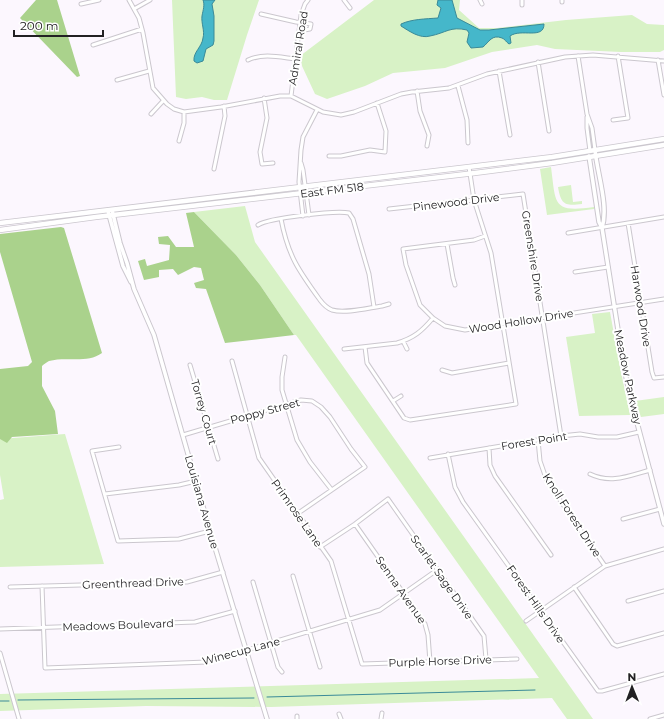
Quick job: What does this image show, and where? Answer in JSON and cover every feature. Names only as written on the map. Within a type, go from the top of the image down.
[{"type":"main road","name":"East FM 518","points":[[0,230],[111,213],[305,187],[552,157],[664,138]]},
{"type":"main road","name":"East FM 518","points":[[168,206],[300,194],[470,174],[589,158],[664,145]]},
{"type":"main road","name":"East FM 518","points":[[0,223],[50,217],[111,213]]},
{"type":"main road","points":[[50,217],[51,223]]},
{"type":"street","points":[[81,4],[99,0]]},
{"type":"street","points":[[129,0],[142,29],[153,88],[163,101],[174,109],[184,112],[264,98],[291,96],[317,110],[341,115],[354,112],[401,94],[458,86],[487,74],[538,62],[593,55],[664,60]]},
{"type":"street","points":[[134,9],[150,0]]},
{"type":"street","name":"Admiral Road","points":[[291,96],[298,31],[305,4],[308,0]]},
{"type":"street","points":[[344,0],[350,8]]},
{"type":"street","points":[[480,0],[482,4]]},
{"type":"street","points":[[522,0],[522,5]]},
{"type":"street","points":[[261,14],[311,24],[310,29],[298,31]]},
{"type":"street","points":[[93,45],[142,29]]},
{"type":"street","points":[[248,60],[256,56],[295,59]]},
{"type":"street","points":[[578,56],[587,114],[590,151]]},
{"type":"street","points":[[613,120],[628,118],[618,56]]},
{"type":"street","points":[[658,60],[664,95]]},
{"type":"street","points":[[538,62],[548,131]]},
{"type":"street","points":[[117,80],[149,70]]},
{"type":"street","points":[[499,71],[510,135]]},
{"type":"street","points":[[458,86],[467,120],[468,142]]},
{"type":"street","points":[[417,91],[420,111],[429,135],[427,146]]},
{"type":"street","points":[[264,98],[267,118],[260,152],[262,164],[273,163]]},
{"type":"street","points":[[151,114],[163,101]]},
{"type":"street","points":[[330,156],[341,156],[370,150],[385,152],[386,131],[377,103]]},
{"type":"street","points":[[214,169],[225,116],[224,106]]},
{"type":"street","points":[[303,216],[299,172],[301,150],[303,137],[317,110]]},
{"type":"street","points":[[179,141],[184,124],[184,112]]},
{"type":"street","points":[[587,114],[592,128],[596,150]]},
{"type":"street","name":"Meadow Parkway","points":[[596,150],[604,205],[602,228]]},
{"type":"street","name":"Meadow Parkway","points":[[590,151],[589,158],[599,222],[602,228],[624,368],[664,524]]},
{"type":"street","points":[[301,163],[309,215]]},
{"type":"street","points":[[365,347],[367,363],[404,418],[410,420],[516,404],[491,252],[474,200],[469,167]]},
{"type":"street","name":"Pinewood Drive","points":[[390,209],[524,194]]},
{"type":"street","name":"Greenshire Drive","points":[[524,194],[561,436]]},
{"type":"street","points":[[258,225],[267,221],[309,215],[341,212],[349,213],[353,219],[369,274],[374,307]]},
{"type":"street","name":"Louisiana Avenue","points":[[111,213],[133,287],[154,336],[210,531],[267,719]]},
{"type":"street","points":[[568,233],[664,217]]},
{"type":"street","points":[[281,219],[284,238],[295,264],[325,305],[332,310],[339,311],[388,304]]},
{"type":"street","name":"Harwood Drive","points":[[628,223],[640,303],[654,378],[664,377]]},
{"type":"street","points":[[455,285],[447,244],[474,240],[485,236]]},
{"type":"street","name":"Wood Hollow Drive","points":[[447,244],[403,249],[406,265],[420,305],[433,318],[445,326],[466,330],[664,299]]},
{"type":"street","points":[[575,272],[608,267]]},
{"type":"street","points":[[344,349],[403,341],[416,335],[433,318]]},
{"type":"street","points":[[403,341],[407,350]]},
{"type":"street","points":[[285,358],[282,377],[282,390],[297,440],[310,462],[331,489],[297,514]]},
{"type":"street","name":"Primrose Lane","points":[[232,361],[259,458],[331,561],[362,664]]},
{"type":"street","points":[[442,370],[452,373],[509,363]]},
{"type":"street","name":"Torrey Court","points":[[190,364],[218,459]]},
{"type":"street","points":[[393,401],[401,396]]},
{"type":"street","name":"Poppy Street","points":[[183,435],[287,403],[300,400],[312,401],[321,407],[330,417],[365,467],[331,489]]},
{"type":"street","name":"Forest Point","points":[[430,458],[561,436],[580,434],[598,437],[618,437],[640,432]]},
{"type":"street","name":"Knoll Forest Drive","points":[[538,440],[541,465],[547,481],[605,566]]},
{"type":"street","points":[[119,447],[92,451],[118,541],[179,539],[210,531]]},
{"type":"street","points":[[489,448],[490,465],[495,476],[551,555]]},
{"type":"street","name":"Forest Hills Drive","points":[[448,454],[455,487],[463,502],[598,691],[664,674]]},
{"type":"street","points":[[590,474],[603,479],[614,479],[650,470]]},
{"type":"street","points":[[105,494],[179,485],[196,481]]},
{"type":"street","name":"Scarlet Sage Drive","points":[[355,524],[388,499],[484,636],[486,659]]},
{"type":"street","points":[[623,519],[660,509]]},
{"type":"street","points":[[320,547],[355,524]]},
{"type":"street","name":"Senna Avenue","points":[[355,524],[423,620],[427,629],[430,662]]},
{"type":"street","points":[[526,621],[574,586],[605,566],[664,549]]},
{"type":"street","name":"Winecup Lane","points":[[44,627],[45,668],[202,663],[380,610],[437,570]]},
{"type":"street","name":"Greenthread Drive","points":[[10,587],[187,582],[223,572]]},
{"type":"street","points":[[293,576],[320,667]]},
{"type":"street","points":[[252,582],[270,643],[278,667],[282,672]]},
{"type":"street","points":[[42,586],[44,627]]},
{"type":"street","points":[[574,586],[613,644],[617,646],[664,633]]},
{"type":"street","points":[[628,601],[664,591]]},
{"type":"street","name":"Meadows Boulevard","points":[[0,629],[195,622],[234,611]]},
{"type":"street","points":[[0,653],[19,719]]},
{"type":"street","name":"Purple Horse Drive","points":[[362,664],[517,659]]},
{"type":"street","points":[[0,670],[4,669]]},
{"type":"street","points":[[381,719],[382,713]]},
{"type":"street","points":[[340,714],[341,719]]},
{"type":"street","points":[[650,719],[664,715]]},
{"type":"green space","points":[[36,0],[57,0],[80,76],[77,77],[20,18]]},
{"type":"green space","points":[[172,0],[259,0],[227,100],[214,100],[202,97],[186,99],[176,97]]},
{"type":"green space","points":[[374,0],[460,0],[459,10],[479,28],[497,28],[566,20],[632,15],[647,24],[664,25],[664,50],[660,52],[621,52],[555,49],[537,45],[492,52],[445,68],[393,73],[365,86],[327,99],[315,94],[302,66],[300,56]]},
{"type":"green space","points":[[551,167],[556,197],[563,207],[580,209],[594,207],[594,209],[547,215],[540,169]]},
{"type":"green space","points":[[571,185],[573,202],[582,201],[582,204],[572,205],[562,201],[558,187]]},
{"type":"green space","points":[[245,206],[255,242],[593,719],[567,719],[552,698],[271,707],[146,706],[0,711],[0,694],[539,678],[296,335],[294,335],[260,285],[236,255],[194,212]]},
{"type":"green space","points":[[194,212],[236,255],[260,285],[294,335],[225,343],[206,289],[196,288],[194,283],[204,280],[201,268],[194,267],[178,275],[173,269],[159,270],[159,277],[144,280],[138,261],[145,259],[147,266],[169,260],[170,245],[159,244],[158,237],[168,236],[176,247],[194,247],[186,213]]},
{"type":"green space","points":[[61,227],[64,228],[102,353],[90,358],[49,361],[42,366],[42,386],[55,411],[58,434],[12,437],[7,443],[0,439],[0,369],[28,366],[32,362],[0,252],[0,234]]},
{"type":"green space","points":[[610,312],[630,415],[579,416],[566,337],[595,333],[592,314]]},
{"type":"green space","points":[[664,397],[664,414],[641,417],[635,401]]},
{"type":"green space","points":[[65,434],[104,564],[0,567],[0,500],[4,499],[0,475],[0,439]]},
{"type":"water","points":[[203,0],[215,0],[212,4],[214,16],[214,41],[213,45],[206,49],[203,61],[197,63],[194,61],[194,58],[201,44],[203,35]]},
{"type":"water","points":[[438,0],[452,0],[457,18],[480,30],[544,24],[543,29],[536,33],[520,33],[510,36],[511,43],[509,44],[503,38],[496,37],[491,39],[483,47],[471,48],[467,42],[469,33],[467,30],[452,29],[426,37],[415,34],[401,26],[401,24],[410,21],[438,18],[441,8],[437,5]]},
{"type":"waterway","points":[[267,697],[535,690]]},
{"type":"waterway","points":[[18,700],[254,698]]},
{"type":"waterway","points":[[0,701],[9,701]]}]
